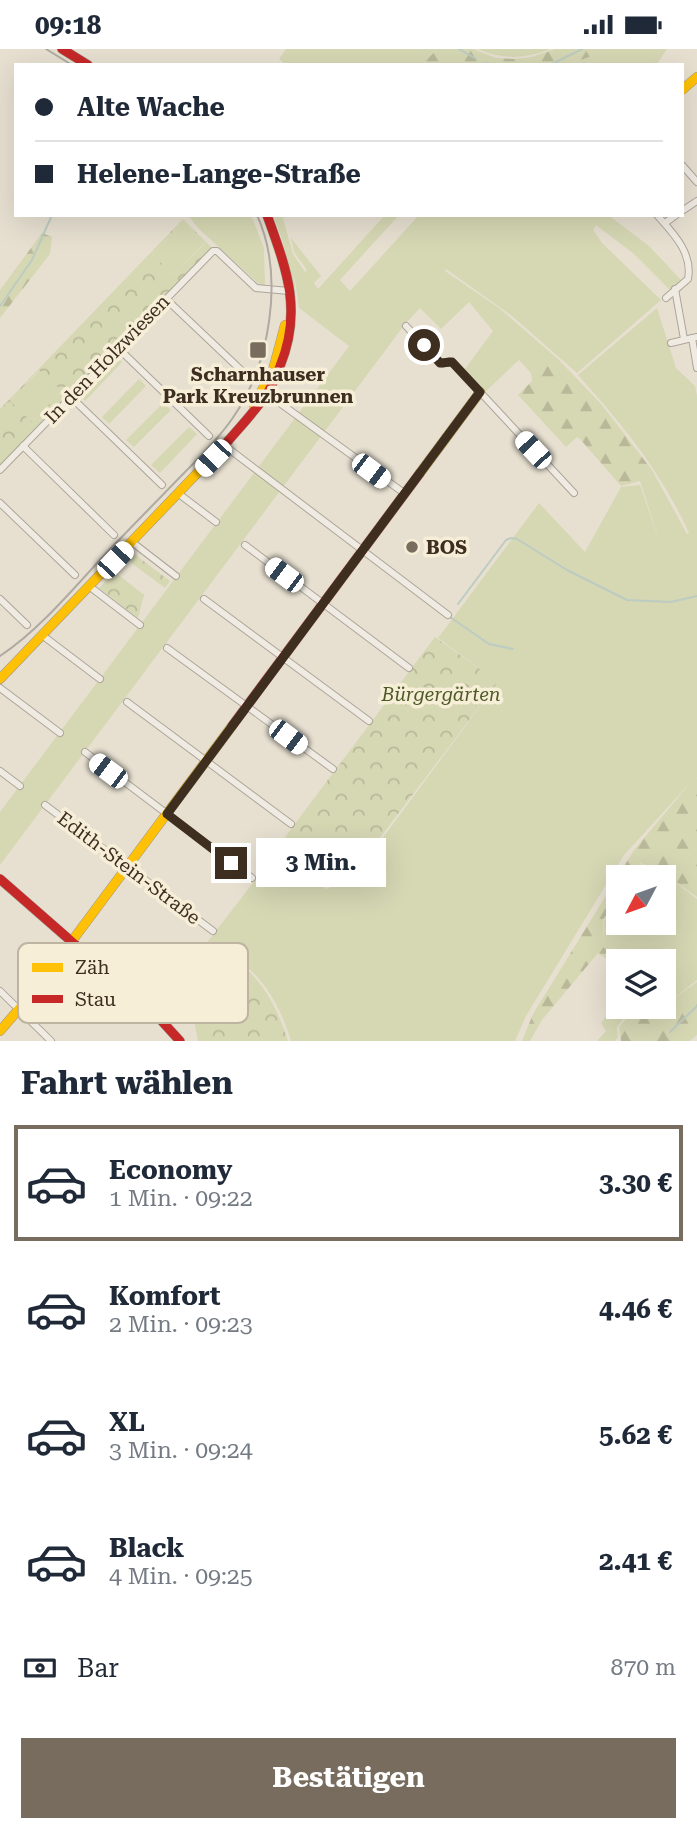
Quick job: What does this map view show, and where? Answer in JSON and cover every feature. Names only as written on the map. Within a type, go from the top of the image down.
[{"type":"main road","points":[[62,49],[85,63]]},
{"type":"main road","points":[[0,679],[225,446],[263,395],[280,350],[289,293],[283,259],[268,217]]},
{"type":"main road","points":[[72,941],[480,392]]},
{"type":"main road","points":[[0,879],[74,943]]},
{"type":"main road","points":[[0,1031],[18,1011]]},
{"type":"main road","points":[[164,1023],[180,1041]]},
{"type":"street","points":[[684,167],[697,182]]},
{"type":"street","points":[[659,217],[682,245],[689,263],[688,278],[666,298]]},
{"type":"street","points":[[664,223],[673,217]]},
{"type":"street","name":"In den Holzwiesen","points":[[0,470],[208,255],[216,251],[258,289],[289,293]]},
{"type":"street","points":[[675,289],[691,338],[697,368]]},
{"type":"street","points":[[166,299],[243,372]]},
{"type":"street","points":[[406,326],[438,361],[443,364],[452,362],[574,493]]},
{"type":"street","points":[[671,344],[691,338]]},
{"type":"street","points":[[118,348],[209,436]]},
{"type":"street","points":[[263,395],[277,401],[404,493]]},
{"type":"street","points":[[71,397],[162,485]]},
{"type":"street","points":[[23,446],[114,535]]},
{"type":"street","points":[[225,446],[448,615]]},
{"type":"street","points":[[179,494],[216,522]]},
{"type":"street","points":[[0,503],[75,575]]},
{"type":"street","points":[[132,542],[176,576]]},
{"type":"street","points":[[245,545],[409,668]]},
{"type":"street","points":[[89,586],[139,625]]},
{"type":"street","points":[[0,599],[27,625]]},
{"type":"street","points":[[204,599],[369,721]]},
{"type":"street","points":[[42,635],[100,679]]},
{"type":"street","points":[[167,648],[332,769]]},
{"type":"street","points":[[0,688],[60,733]]},
{"type":"street","points":[[127,702],[291,824]]},
{"type":"street","points":[[85,752],[252,878]]},
{"type":"street","points":[[0,771],[20,786]]},
{"type":"street","name":"Edith-Stein-Straße","points":[[45,805],[213,931]]},
{"type":"street","points":[[0,991],[18,1009]]},
{"type":"street","points":[[32,1023],[51,1041]]},
{"type":"green space","points":[[286,49],[437,49],[424,63],[284,63],[279,59]]},
{"type":"green space","points":[[437,49],[473,49],[496,58],[514,59],[532,57],[555,49],[603,49],[573,63],[424,63]]},
{"type":"green space","points":[[478,49],[550,49],[514,57]]},
{"type":"green space","points":[[603,49],[667,49],[657,63],[573,63]]},
{"type":"green space","points":[[190,217],[252,217],[264,248],[265,286],[260,285]]},
{"type":"green space","points":[[274,217],[283,217],[293,254],[305,272],[307,270],[294,252],[291,238],[321,276],[314,283],[318,289],[383,217],[397,217],[340,280],[350,291],[417,217],[611,217],[649,246],[682,281],[671,291],[634,254],[596,225],[593,230],[602,243],[661,300],[577,373],[512,316],[446,269],[445,271],[499,308],[559,360],[554,366],[540,365],[531,373],[519,360],[485,392],[465,369],[493,331],[469,302],[441,329],[420,308],[405,324],[0,865],[0,812],[349,346],[299,308],[294,274],[296,301],[283,242]]},
{"type":"green space","points":[[183,219],[212,248],[0,468],[0,409]],"holes":[[[184,221],[205,243],[174,275],[152,254]],[[39,370],[62,391],[32,422],[10,401]]]},
{"type":"green space","points":[[184,221],[205,242],[174,275],[152,254]]},
{"type":"green space","points":[[42,233],[52,237],[50,254],[0,318],[0,290]]},
{"type":"green space","points":[[657,308],[676,368],[695,386],[697,396],[697,778],[624,855],[618,865],[606,865],[606,885],[526,1016],[515,1041],[291,1041],[274,1001],[248,969],[248,943],[207,943],[272,858],[274,851],[326,889],[353,878],[498,682],[438,638],[539,503],[585,552],[621,487],[640,485],[662,549],[640,481],[652,470],[687,534],[689,533],[654,470],[578,375]]},
{"type":"green space","points":[[115,355],[122,362],[85,401],[79,394]]},
{"type":"green space","points":[[544,360],[549,367],[559,360],[602,405],[652,470],[640,481],[621,486],[580,439],[577,437],[566,447],[518,395],[532,381],[531,373]]},
{"type":"green space","points":[[40,370],[62,391],[32,422],[10,401]]},
{"type":"green space","points":[[139,379],[146,386],[109,424],[102,417]]},
{"type":"green space","points":[[163,403],[171,410],[134,447],[126,440]]},
{"type":"green space","points":[[189,427],[197,434],[160,473],[151,465]]},
{"type":"green space","points":[[133,553],[170,581],[165,588],[126,559]]},
{"type":"green space","points":[[115,572],[144,595],[138,618],[99,588]]},
{"type":"green space","name":"Bürgergärten","points":[[435,637],[498,682],[351,876],[326,886],[276,849]]},
{"type":"green space","points":[[697,778],[697,897],[676,882],[676,865],[625,865],[634,850]]},
{"type":"green space","points":[[676,883],[697,899],[697,980],[676,997],[676,949],[606,949],[603,947],[606,918],[606,935],[676,935]]},
{"type":"green space","points":[[606,895],[603,947],[606,949],[606,959],[598,953],[542,1020],[530,1041],[522,1041],[533,1014]]},
{"type":"green space","points":[[248,971],[275,1008],[288,1041],[198,1041],[195,1023],[248,1023]]},
{"type":"green space","points":[[697,982],[697,1035],[690,1041],[621,1041],[619,1027],[626,1019],[676,1019],[676,997]]},
{"type":"green space","points":[[606,1017],[606,1019],[623,1019],[617,1027],[618,1037],[615,1041],[597,1041],[606,1031],[601,1023]]},
{"type":"waterway","points":[[459,49],[476,59]]},
{"type":"waterway","points":[[554,63],[582,49]]},
{"type":"waterway","points":[[0,306],[32,260],[51,217]]},
{"type":"waterway","points":[[458,604],[506,540],[511,538],[627,600],[671,602],[697,596]]},
{"type":"waterway","points":[[450,617],[489,644],[513,649]]},
{"type":"waterway","points":[[670,1032],[697,1006]]},
{"type":"tram line","points":[[46,49],[69,63]]},
{"type":"tram line","points":[[0,656],[30,633],[204,453],[227,426],[245,397],[264,347],[271,293],[266,239],[258,217]]},
{"type":"traffic: slow","points":[[684,88],[697,77]]},
{"type":"traffic: slow","points":[[254,405],[273,370],[285,325]]},
{"type":"traffic: slow","points":[[420,473],[480,392]]},
{"type":"traffic: slow","points":[[0,679],[228,441]]},
{"type":"traffic: slow","points":[[70,943],[232,726]]},
{"type":"traffic: slow","points":[[0,1031],[18,1010]]},
{"type":"traffic: jam","points":[[62,49],[85,63]]},
{"type":"traffic: jam","points":[[228,441],[270,388],[287,346],[291,308],[289,289],[286,271],[268,217]]},
{"type":"traffic: jam","points":[[232,726],[420,473]]},
{"type":"traffic: jam","points":[[0,879],[73,943]]},
{"type":"traffic: jam","points":[[164,1023],[180,1041]]},
{"type":"place","name":"Scharnhauser Park Kreuzbrunnen","points":[[258,350]]},
{"type":"place","name":"BOS","points":[[412,547]]},
{"type":"route","points":[[231,863],[167,814],[480,392],[452,362],[440,363],[424,345]]}]
